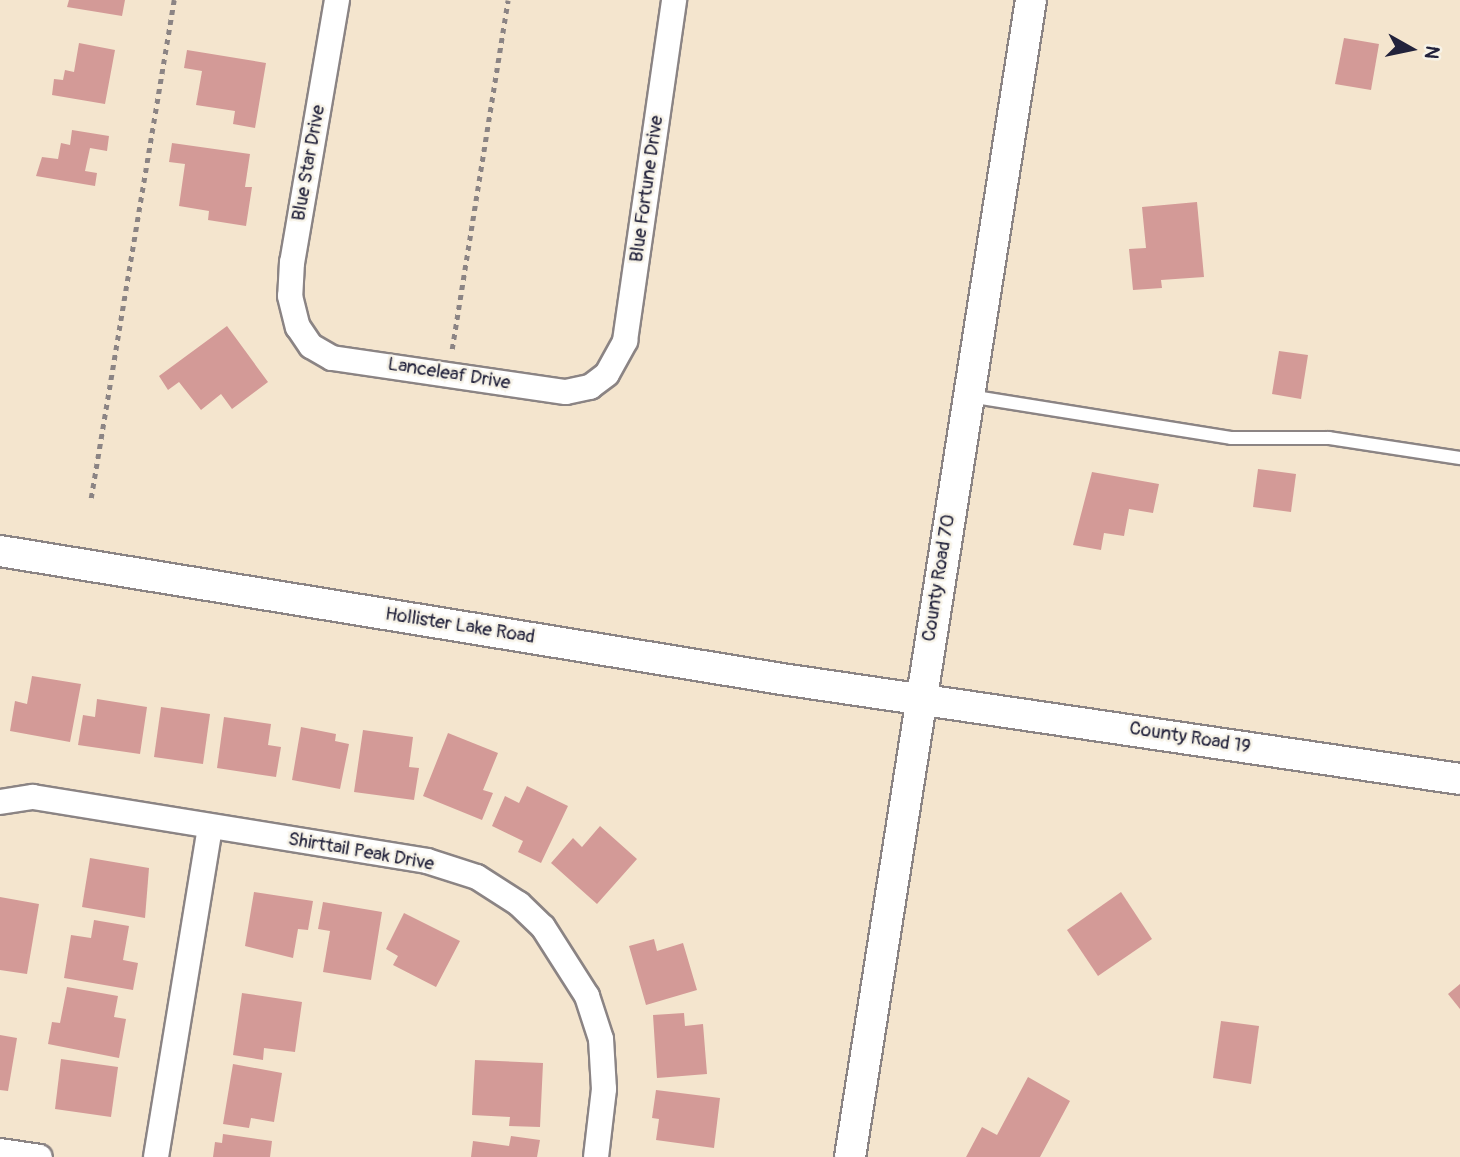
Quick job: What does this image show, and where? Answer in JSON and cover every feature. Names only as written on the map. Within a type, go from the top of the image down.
[{"type":"street","name":"Blue Star Drive","points":[[298,327],[290,296],[292,262],[337,0]]},
{"type":"street","name":"Blue Fortune Drive","points":[[607,374],[625,341],[674,0]]},
{"type":"street","name":"County Road 70","points":[[850,1157],[1031,0]]},
{"type":"street","name":"Lanceleaf Drive","points":[[298,327],[311,346],[332,358],[566,392],[590,387],[607,374]]},
{"type":"street","name":"Hollister Lake Road","points":[[0,551],[782,679],[920,697]]},
{"type":"street","name":"County Road 19","points":[[920,697],[1460,779]]},
{"type":"street","name":"Shirttail Peak Drive","points":[[0,802],[33,797],[210,828],[427,861],[477,877],[519,904],[566,957],[587,996],[601,1039],[604,1089],[596,1157]]},
{"type":"street","points":[[156,1157],[210,828]]},
{"type":"street","points":[[0,1151],[40,1157]]},
{"type":"lane","points":[[969,396],[1231,438],[1329,438],[1460,458]]},
{"type":"path","points":[[91,498],[174,0]]},
{"type":"path","points":[[452,349],[508,0]]},
{"type":"building","points":[[69,0],[125,0],[122,16],[67,7]]},
{"type":"building","points":[[1344,38],[1379,44],[1371,90],[1335,84]]},
{"type":"building","points":[[79,43],[115,50],[105,104],[52,95],[54,79],[63,80],[65,70],[74,72]]},
{"type":"building","points":[[187,50],[266,63],[255,128],[233,124],[235,111],[196,105],[202,71],[184,68]]},
{"type":"building","points":[[72,130],[109,136],[107,151],[90,148],[85,171],[97,173],[95,186],[36,176],[42,157],[58,159],[61,143],[70,145]]},
{"type":"building","points":[[172,143],[250,154],[245,187],[252,187],[246,226],[208,220],[209,211],[179,206],[185,164],[169,162]]},
{"type":"building","points":[[1197,202],[1204,277],[1161,280],[1162,288],[1133,290],[1129,249],[1146,248],[1142,207]]},
{"type":"building","points":[[227,326],[268,382],[232,409],[221,394],[201,410],[179,382],[168,390],[159,376]]},
{"type":"building","points":[[1279,351],[1308,355],[1301,399],[1272,394]]},
{"type":"building","points":[[1258,469],[1296,474],[1291,512],[1253,507]]},
{"type":"building","points":[[1092,472],[1159,484],[1153,513],[1129,509],[1124,536],[1104,533],[1101,550],[1073,545]]},
{"type":"building","points":[[32,676],[81,684],[70,742],[10,731],[15,701],[27,704]]},
{"type":"building","points":[[97,699],[147,707],[140,754],[78,745],[83,715],[95,717]]},
{"type":"building","points":[[161,707],[210,714],[203,764],[154,757]]},
{"type":"building","points":[[224,717],[271,724],[268,745],[281,747],[276,777],[217,768]]},
{"type":"building","points":[[301,727],[336,734],[335,741],[349,744],[340,789],[292,780]]},
{"type":"building","points":[[363,730],[413,737],[409,767],[419,768],[414,800],[354,792]]},
{"type":"building","points":[[448,733],[498,753],[483,790],[493,793],[482,820],[423,796]]},
{"type":"building","points":[[527,786],[568,806],[541,863],[518,852],[523,841],[492,826],[505,796],[519,803]]},
{"type":"building","points":[[600,826],[637,859],[597,904],[551,863],[573,838],[582,847]]},
{"type":"building","points":[[90,858],[149,868],[145,918],[82,907]]},
{"type":"building","points":[[254,892],[313,901],[308,930],[298,929],[293,958],[245,946]]},
{"type":"building","points":[[1121,892],[1152,939],[1098,976],[1067,930]]},
{"type":"building","points":[[0,897],[39,904],[27,974],[0,970]]},
{"type":"building","points":[[323,902],[382,912],[371,980],[323,972],[330,931],[318,929]]},
{"type":"building","points":[[404,913],[460,941],[436,987],[393,965],[398,956],[386,949]]},
{"type":"building","points":[[94,920],[129,926],[123,960],[138,963],[133,990],[64,978],[71,935],[91,938]]},
{"type":"building","points":[[654,939],[657,951],[683,943],[697,990],[646,1005],[629,946]]},
{"type":"building","points":[[1460,984],[1460,1009],[1448,994]]},
{"type":"building","points":[[67,987],[118,996],[114,1017],[126,1019],[119,1058],[48,1044],[52,1022],[60,1023]]},
{"type":"building","points":[[242,993],[302,1002],[295,1052],[264,1048],[263,1060],[233,1055]]},
{"type":"building","points":[[684,1013],[685,1026],[703,1024],[707,1074],[657,1078],[653,1015]]},
{"type":"building","points":[[1221,1021],[1259,1026],[1251,1084],[1213,1078]]},
{"type":"building","points":[[0,1035],[17,1038],[8,1091],[0,1090]]},
{"type":"building","points":[[61,1059],[118,1067],[111,1117],[55,1109]]},
{"type":"building","points":[[475,1060],[543,1063],[540,1127],[509,1126],[510,1117],[472,1115]]},
{"type":"building","points":[[233,1064],[282,1073],[274,1122],[251,1118],[249,1128],[223,1124]]},
{"type":"building","points":[[1028,1077],[1070,1101],[1040,1157],[966,1157],[982,1127],[997,1135]]},
{"type":"building","points":[[656,1090],[720,1098],[714,1148],[656,1140],[659,1119],[652,1118]]},
{"type":"building","points":[[223,1134],[272,1141],[270,1157],[213,1157],[215,1142],[222,1143]]},
{"type":"building","points":[[511,1136],[540,1140],[537,1157],[471,1157],[473,1141],[509,1146]]}]
